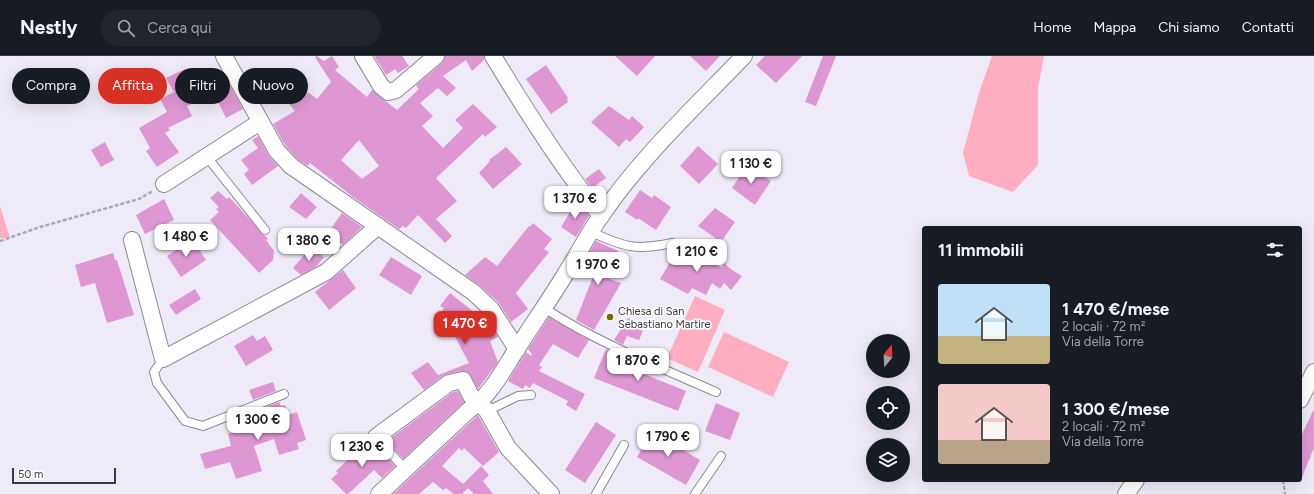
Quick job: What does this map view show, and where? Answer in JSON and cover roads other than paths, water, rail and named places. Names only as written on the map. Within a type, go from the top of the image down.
[{"type":"street","points":[[224,56],[277,151],[291,166],[473,292],[491,309],[517,348]]},
{"type":"street","points":[[363,56],[382,86],[388,92],[396,90],[436,56]]},
{"type":"street","points":[[493,56],[512,88],[578,187],[601,216]]},
{"type":"street","points":[[379,494],[468,410],[483,407],[517,348],[544,308],[601,216],[636,171],[676,126],[744,56]]},
{"type":"street","points":[[164,184],[260,122]]},
{"type":"street","points":[[132,240],[163,359],[326,272],[378,226]]},
{"type":"street","points":[[1302,396],[1314,372]]},
{"type":"street","points":[[376,437],[449,383],[463,380],[471,396],[483,407],[508,448],[551,494]]},
{"type":"street","points":[[1126,494],[1135,482]]},
{"type":"lane","points":[[207,157],[265,230]]},
{"type":"lane","points":[[592,232],[622,246],[652,248],[672,243]]},
{"type":"lane","points":[[544,308],[575,328],[607,344],[716,392]]},
{"type":"lane","points":[[163,359],[154,372],[157,383],[185,421],[203,426],[284,394]]},
{"type":"lane","points":[[483,407],[518,396],[531,395]]},
{"type":"lane","points":[[376,437],[406,469]]},
{"type":"lane","points":[[596,494],[624,445]]},
{"type":"lane","points":[[695,494],[721,456]]},
{"type":"place","name":"Chiesa di San Sebastiano Martire","points":[[610,317]]}]
